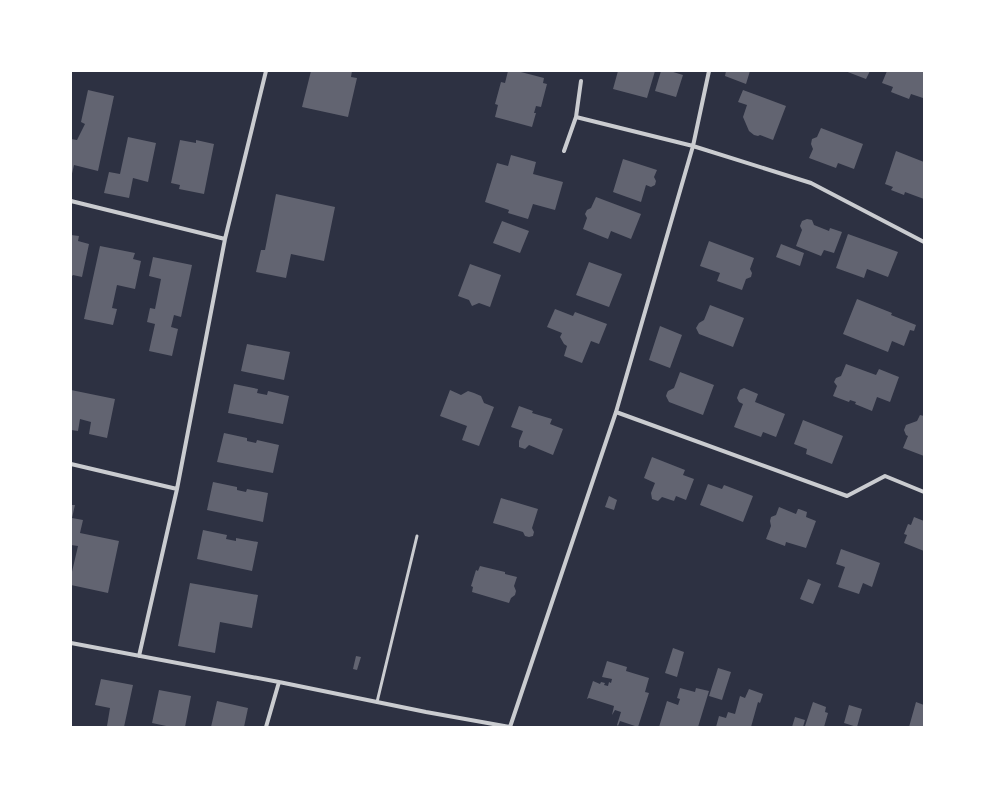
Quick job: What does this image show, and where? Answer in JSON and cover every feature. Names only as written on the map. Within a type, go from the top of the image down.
[{"type":"street","points":[[138,656],[177,489],[225,240],[266,71]]},
{"type":"street","points":[[71,643],[510,727],[616,412],[693,146],[709,71]]},
{"type":"street","points":[[564,151],[576,117],[581,82]]},
{"type":"street","points":[[576,117],[693,146],[811,183],[924,242]]},
{"type":"street","points":[[71,201],[225,240]]},
{"type":"street","points":[[616,412],[847,496],[885,476],[924,492]]},
{"type":"street","points":[[71,464],[177,489]]},
{"type":"street","points":[[266,727],[279,682]]},
{"type":"lane","points":[[377,702],[417,536]]},
{"type":"building","points":[[311,71],[352,71],[351,77],[357,78],[348,117],[302,107]]},
{"type":"building","points":[[508,71],[517,71],[544,78],[543,83],[547,84],[541,107],[536,106],[534,113],[536,113],[532,127],[495,117],[498,105],[495,104],[501,82],[505,83]]},
{"type":"building","points":[[618,71],[655,71],[647,98],[613,89]]},
{"type":"building","points":[[661,71],[670,71],[683,75],[676,97],[655,91]]},
{"type":"building","points":[[726,71],[750,71],[746,84],[725,76]]},
{"type":"building","points":[[845,71],[870,71],[866,79]]},
{"type":"building","points":[[887,71],[924,71],[923,98],[911,94],[909,99],[891,92],[893,87],[882,83]]},
{"type":"building","points":[[88,90],[114,96],[98,171],[74,165],[71,178],[71,139],[77,140],[85,124],[81,122]]},
{"type":"building","points":[[743,90],[786,106],[773,140],[760,135],[754,135],[749,131],[743,117],[747,105],[738,102]]},
{"type":"building","points":[[821,128],[863,144],[854,169],[838,163],[836,168],[809,158],[813,149],[811,144],[812,139],[817,137]]},
{"type":"building","points":[[128,137],[156,143],[148,182],[133,178],[129,198],[104,193],[109,172],[120,174]]},
{"type":"building","points":[[180,140],[196,143],[196,140],[214,144],[204,194],[179,189],[180,185],[171,183]]},
{"type":"building","points":[[896,151],[924,162],[924,199],[905,192],[904,195],[891,190],[893,187],[885,184]]},
{"type":"building","points":[[511,155],[536,162],[533,174],[563,182],[555,210],[533,204],[528,219],[508,213],[509,210],[485,202],[497,163],[508,166]]},
{"type":"building","points":[[623,159],[657,170],[654,177],[656,181],[655,185],[651,187],[646,185],[641,202],[613,192]]},
{"type":"building","points":[[276,194],[335,207],[324,261],[291,254],[286,278],[256,272],[261,250],[265,250]]},
{"type":"building","points":[[596,197],[641,214],[631,239],[611,231],[608,239],[583,229],[587,218],[585,214],[587,210],[591,208]]},
{"type":"building","points":[[807,219],[812,220],[814,225],[829,231],[830,228],[842,232],[834,253],[824,250],[821,256],[796,246],[802,230],[800,226],[802,221]]},
{"type":"building","points":[[502,221],[529,231],[520,253],[493,243]]},
{"type":"building","points":[[848,234],[898,252],[888,277],[867,269],[864,278],[836,268]]},
{"type":"building","points":[[71,235],[79,236],[78,241],[89,244],[82,277],[73,275],[71,277]]},
{"type":"building","points":[[709,241],[754,258],[750,269],[752,273],[751,277],[746,279],[742,290],[717,281],[720,273],[700,266]]},
{"type":"building","points":[[781,244],[804,253],[800,266],[776,257]]},
{"type":"building","points":[[100,246],[135,253],[133,259],[141,261],[135,289],[117,285],[112,308],[117,309],[113,325],[84,319]]},
{"type":"building","points":[[153,257],[192,265],[181,317],[174,315],[171,327],[178,329],[172,356],[149,351],[155,324],[147,322],[150,308],[155,309],[161,279],[149,276]]},
{"type":"building","points":[[589,262],[622,274],[609,307],[576,295]]},
{"type":"building","points":[[470,264],[501,275],[490,307],[479,303],[472,306],[469,300],[458,296]]},
{"type":"building","points":[[857,299],[892,313],[891,315],[916,325],[914,331],[910,330],[904,346],[892,341],[888,352],[843,334]]},
{"type":"building","points":[[710,305],[744,318],[733,347],[699,334],[696,328],[699,323],[704,320]]},
{"type":"building","points":[[555,309],[573,316],[575,312],[607,324],[599,344],[591,341],[582,363],[564,356],[567,346],[560,337],[562,333],[547,327]]},
{"type":"building","points":[[660,326],[682,335],[670,368],[649,360]]},
{"type":"building","points":[[247,344],[290,352],[284,380],[241,371]]},
{"type":"building","points":[[846,364],[876,375],[879,369],[899,377],[890,402],[877,397],[872,411],[855,404],[856,402],[850,400],[849,402],[833,396],[837,386],[834,382],[836,378],[841,376]]},
{"type":"building","points":[[680,372],[714,385],[703,415],[669,402],[666,396],[667,393],[674,388]]},
{"type":"building","points":[[234,384],[258,389],[257,393],[267,395],[268,391],[289,396],[283,424],[228,413]]},
{"type":"building","points":[[744,388],[758,394],[755,402],[785,414],[776,437],[763,432],[761,437],[734,427],[743,404],[739,402],[737,398],[740,390]]},
{"type":"building","points":[[71,390],[115,399],[107,438],[89,434],[91,422],[80,419],[78,431],[71,430]]},
{"type":"building","points":[[450,390],[461,395],[468,391],[474,393],[481,396],[484,403],[494,407],[479,446],[462,440],[467,426],[440,416]]},
{"type":"building","points":[[519,406],[533,411],[532,413],[552,419],[550,424],[563,429],[553,455],[529,445],[525,449],[519,447],[519,441],[523,431],[511,427]]},
{"type":"building","points":[[920,415],[924,416],[924,456],[903,448],[908,436],[904,430],[906,425],[917,421]]},
{"type":"building","points":[[803,420],[843,436],[832,464],[806,454],[807,449],[794,444]]},
{"type":"building","points":[[224,433],[247,438],[247,441],[256,443],[257,440],[279,445],[273,473],[217,462]]},
{"type":"building","points":[[652,457],[685,470],[683,475],[694,479],[686,500],[676,496],[674,501],[662,497],[658,501],[652,499],[651,493],[655,483],[644,478]]},
{"type":"building","points":[[213,482],[237,487],[237,490],[246,492],[247,489],[268,493],[263,522],[207,510]]},
{"type":"building","points":[[708,484],[722,489],[724,485],[753,496],[743,522],[700,505]]},
{"type":"building","points":[[609,496],[617,500],[614,510],[605,507]]},
{"type":"building","points":[[501,498],[538,509],[532,528],[534,532],[533,536],[525,536],[523,532],[493,523]]},
{"type":"building","points":[[71,505],[75,505],[72,518],[83,520],[80,533],[119,541],[108,593],[71,585],[71,576],[78,546],[71,545]]},
{"type":"building","points":[[779,507],[796,514],[798,509],[807,512],[806,517],[816,521],[806,548],[786,542],[785,546],[766,539],[771,526],[771,517],[776,515]]},
{"type":"building","points":[[914,517],[924,521],[924,551],[904,543],[907,535],[904,534],[908,524],[911,525]]},
{"type":"building","points":[[203,530],[227,535],[226,539],[236,541],[236,538],[258,542],[252,571],[197,559]]},
{"type":"building","points":[[841,549],[880,563],[872,587],[863,583],[859,594],[838,587],[845,567],[836,564]]},
{"type":"building","points":[[480,566],[505,572],[505,574],[517,577],[514,586],[516,591],[515,595],[511,598],[509,603],[472,592],[473,587],[471,586],[476,570],[478,571]]},
{"type":"building","points":[[808,579],[821,584],[813,604],[800,599]]},
{"type":"building","points":[[190,583],[258,595],[252,628],[220,622],[215,653],[178,646]]},
{"type":"building","points":[[673,648],[684,652],[677,677],[665,673]]},
{"type":"building","points":[[356,656],[361,657],[357,670],[353,669]]},
{"type":"building","points":[[607,661],[627,667],[626,671],[649,678],[645,692],[649,693],[638,727],[620,721],[618,726],[621,712],[615,710],[612,715],[614,706],[589,698],[587,699],[593,681],[600,684],[601,682],[605,683],[604,685],[608,686],[609,682],[611,683],[612,679],[602,677]]},
{"type":"building","points":[[718,668],[731,672],[722,700],[709,696]]},
{"type":"building","points":[[101,679],[133,685],[124,727],[107,726],[110,708],[95,705]]},
{"type":"building","points":[[680,688],[695,692],[696,688],[709,691],[698,727],[659,727],[667,701],[678,705],[680,699],[677,698]]},
{"type":"building","points":[[749,689],[763,694],[760,703],[758,702],[751,727],[716,727],[719,716],[726,718],[728,712],[735,714],[740,696],[745,698]]},
{"type":"building","points":[[159,690],[191,696],[185,727],[171,727],[152,723]]},
{"type":"building","points":[[217,701],[248,708],[244,727],[211,727]]},
{"type":"building","points":[[813,702],[826,707],[825,712],[828,713],[824,727],[805,726]]},
{"type":"building","points":[[916,702],[924,705],[924,727],[909,727]]},
{"type":"building","points":[[849,705],[862,709],[857,727],[844,723]]},
{"type":"building","points":[[795,717],[805,720],[803,727],[792,727]]}]
